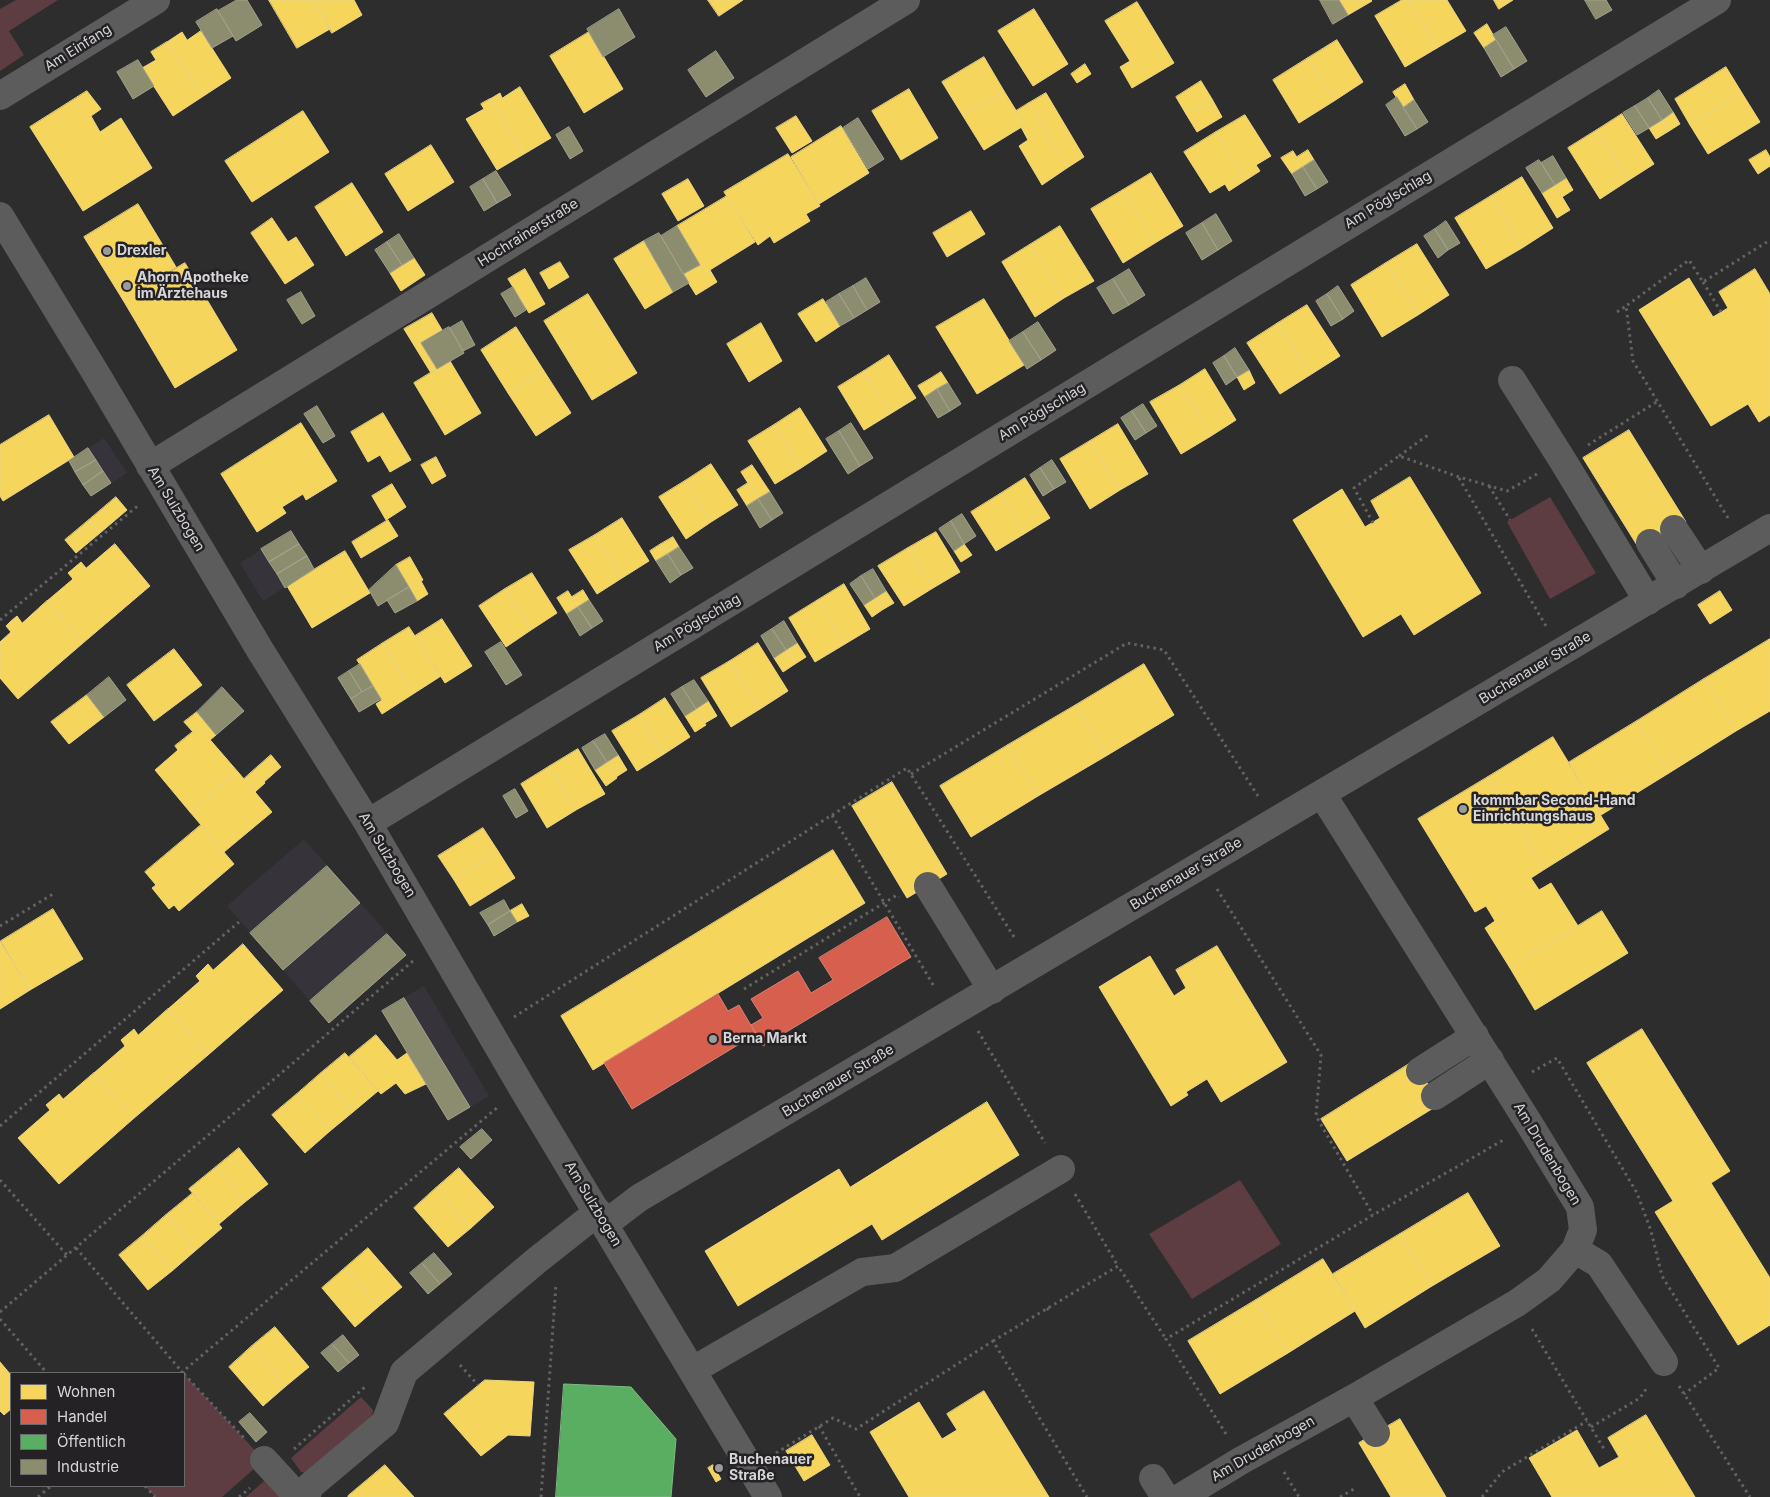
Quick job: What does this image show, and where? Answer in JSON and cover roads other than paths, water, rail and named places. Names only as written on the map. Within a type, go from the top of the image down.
[{"type":"street","name":"Am Einfang","points":[[0,96],[156,0]]},
{"type":"street","name":"Hochrainerstraße","points":[[156,477],[317,365],[670,144],[906,0]]},
{"type":"street","name":"Am Pöglschlag","points":[[368,823],[1717,0]]},
{"type":"street","name":"Am Sulzbogen","points":[[0,216],[283,688],[368,823],[524,1091],[768,1497]]},
{"type":"street","points":[[1512,380],[1648,601]]},
{"type":"street","name":"Buchenauer Straße","points":[[306,1497],[310,1486],[385,1423],[404,1372],[536,1261],[602,1218],[992,990],[1770,528]]},
{"type":"street","points":[[1674,529],[1700,570]]},
{"type":"street","points":[[1650,543],[1676,585]]},
{"type":"street","name":"Am Drudenbogen","points":[[1181,1497],[1516,1303],[1549,1280],[1575,1250],[1583,1230],[1580,1207],[1490,1060],[1322,794]]},
{"type":"street","points":[[928,886],[992,990]]},
{"type":"street","points":[[1420,1071],[1475,1036]]},
{"type":"street","points":[[1435,1096],[1490,1060]]},
{"type":"street","points":[[693,1370],[862,1272],[895,1268],[1060,1169]]},
{"type":"street","points":[[1575,1250],[1599,1264],[1664,1362]]},
{"type":"street","points":[[1354,1398],[1376,1433]]},
{"type":"street","points":[[264,1460],[298,1497]]},
{"type":"place","name":"Drexler","points":[[107,251]]},
{"type":"place","name":"Ahorn Apotheke im Ärztehaus","points":[[127,286]]},
{"type":"place","name":"kommbar Second-Hand Einrichtungshaus","points":[[1463,809]]},
{"type":"place","name":"Berna Markt","points":[[713,1039]]},
{"type":"place","name":"Buchenauer Straße","points":[[719,1468]]}]
